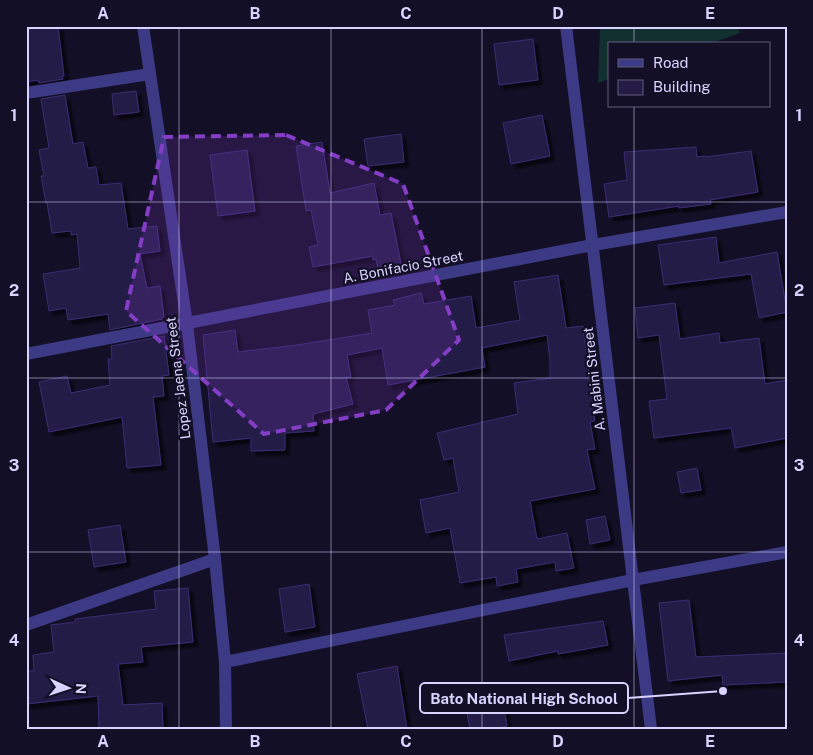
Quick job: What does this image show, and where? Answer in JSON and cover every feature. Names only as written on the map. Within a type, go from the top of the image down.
[{"type":"street","name":"Lopez Jaena Street","points":[[143,26],[187,324],[215,559],[225,662],[226,729]]},
{"type":"street","name":"A. Mabini Street","points":[[566,26],[651,729]]},
{"type":"street","points":[[26,93],[150,74]]},
{"type":"street","name":"A. Bonifacio Street","points":[[26,354],[592,245],[787,212]]},
{"type":"street","points":[[225,662],[633,580],[787,552]]},
{"type":"street","points":[[26,625],[215,559]]},
{"type":"highlighted area","points":[[286,135],[403,184],[459,340],[386,410],[264,434],[126,311],[164,137]]},
{"type":"green space","points":[[600,26],[738,26],[740,33],[715,42],[608,42],[608,79],[598,83]]},
{"type":"building","points":[[26,26],[58,26],[63,79],[39,83],[38,80],[26,82]]},
{"type":"building","points":[[533,39],[538,80],[499,85],[494,44]]},
{"type":"building","points":[[136,91],[139,112],[114,115],[112,94]]},
{"type":"building","points":[[65,95],[73,144],[83,142],[88,168],[96,167],[99,185],[121,183],[128,229],[157,226],[160,251],[140,254],[147,288],[160,286],[164,317],[162,319],[110,330],[108,314],[68,320],[66,308],[49,311],[43,274],[80,268],[77,234],[71,235],[71,231],[52,233],[41,176],[44,176],[39,150],[49,148],[41,99]]},
{"type":"building","points":[[542,115],[550,156],[511,164],[503,123]]},
{"type":"building","points":[[401,134],[404,162],[368,166],[364,139]]},
{"type":"building","points":[[322,142],[330,193],[374,183],[380,215],[391,213],[401,264],[378,269],[376,259],[373,260],[373,256],[313,267],[309,247],[318,245],[311,210],[306,211],[296,146]]},
{"type":"building","points":[[696,147],[697,157],[751,151],[758,192],[710,200],[711,204],[679,208],[679,206],[609,217],[604,184],[627,180],[624,152]]},
{"type":"building","points":[[247,150],[255,211],[218,216],[210,155]]},
{"type":"building","points":[[716,237],[719,263],[777,252],[787,312],[759,318],[751,274],[664,285],[658,245]]},
{"type":"building","points":[[558,275],[566,328],[583,326],[595,421],[590,422],[595,449],[587,450],[595,489],[530,501],[537,539],[567,533],[574,568],[556,571],[555,562],[516,569],[518,582],[497,586],[496,577],[460,583],[450,528],[426,533],[420,500],[459,492],[453,458],[444,460],[437,433],[518,414],[514,383],[550,378],[547,335],[482,348],[485,367],[388,385],[382,348],[347,355],[351,377],[346,377],[353,404],[313,414],[314,431],[285,433],[285,450],[251,451],[251,438],[213,442],[203,335],[235,330],[238,352],[372,333],[368,310],[395,305],[393,300],[421,293],[424,304],[471,296],[476,328],[520,320],[514,282]]},
{"type":"building","points":[[675,303],[680,339],[719,333],[720,343],[759,338],[765,384],[787,380],[787,438],[735,448],[731,428],[654,438],[649,401],[667,399],[659,335],[638,338],[635,308]]},
{"type":"building","points":[[164,336],[169,375],[162,376],[164,396],[153,397],[161,465],[127,468],[122,417],[49,432],[39,382],[67,376],[71,393],[110,385],[108,359],[112,359],[111,346]]},
{"type":"building","points":[[697,468],[701,490],[681,493],[677,472]]},
{"type":"building","points":[[605,516],[610,540],[590,544],[586,520]]},
{"type":"building","points":[[120,525],[126,562],[94,567],[88,530]]},
{"type":"building","points":[[309,584],[315,627],[285,632],[279,589]]},
{"type":"building","points":[[188,588],[193,642],[141,647],[143,662],[118,664],[123,705],[162,703],[163,729],[99,729],[98,696],[26,704],[26,671],[34,671],[33,655],[54,652],[51,625],[75,622],[75,619],[156,609],[154,591]]},
{"type":"building","points":[[689,600],[696,657],[787,653],[787,682],[723,685],[722,675],[668,681],[659,603]]},
{"type":"building","points":[[603,621],[608,645],[558,654],[558,651],[509,661],[504,635]]},
{"type":"building","points":[[397,666],[407,729],[368,729],[357,674]]},
{"type":"building","points":[[501,690],[507,726],[492,729],[470,729],[464,697]]},
{"type":"place","name":"Bato National High School","points":[[723,691]]}]
